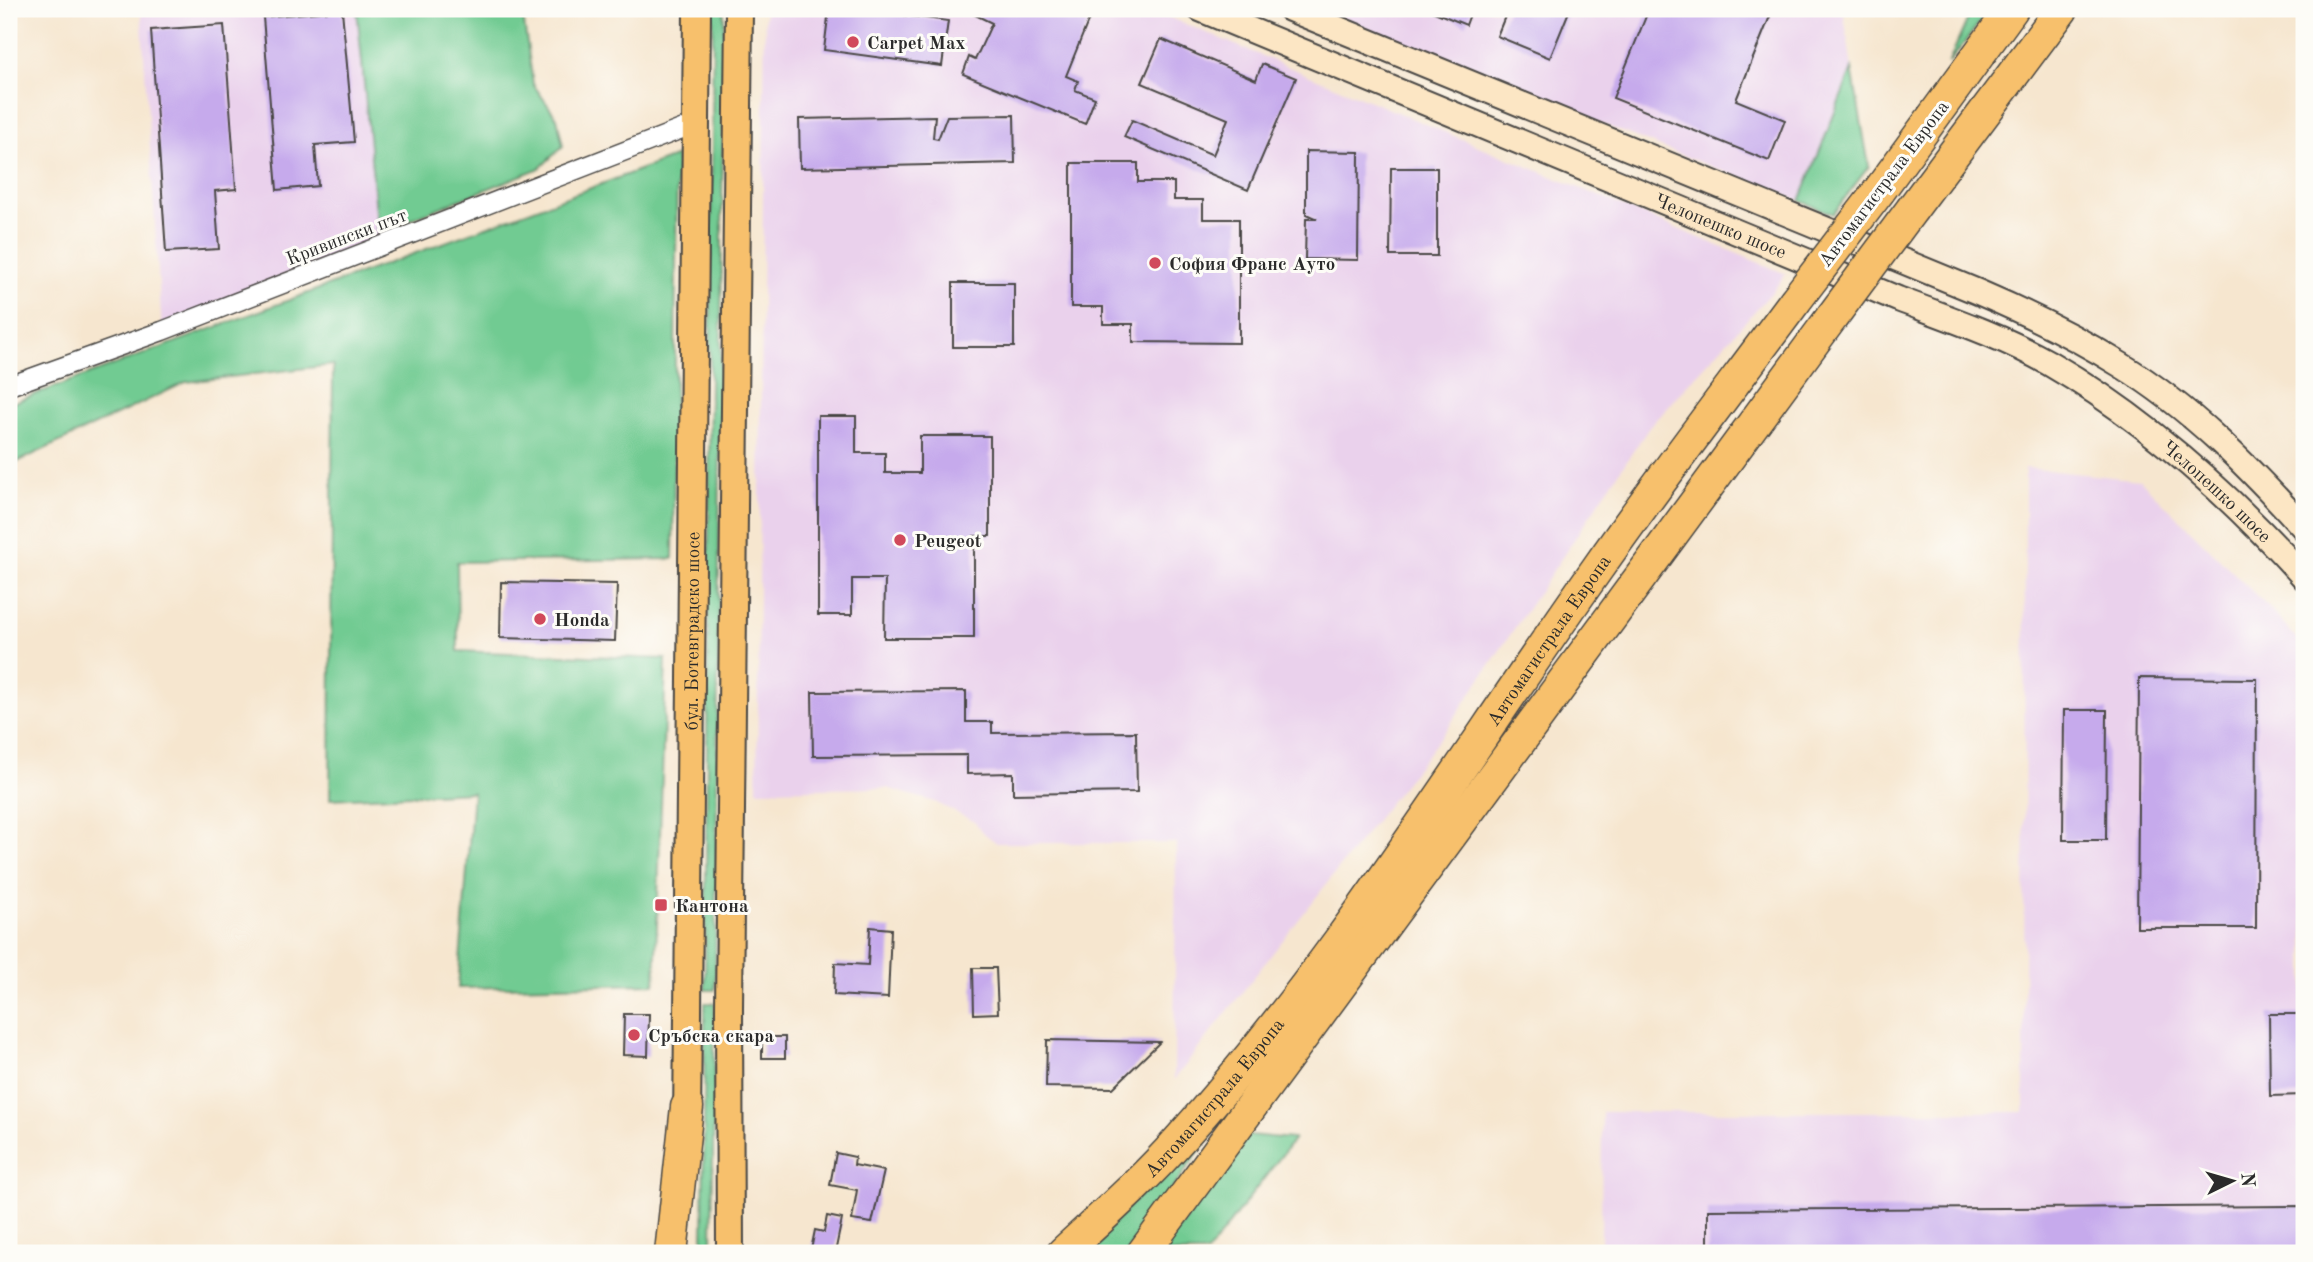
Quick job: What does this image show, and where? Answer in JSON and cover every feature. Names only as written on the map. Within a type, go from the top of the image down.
[{"type":"highway","name":"Автомагистрала Европа","points":[[1063,1253],[1179,1141],[1310,982],[1464,764],[1597,568],[2012,9]]},
{"type":"highway","name":"Автомагистрала Европа","points":[[1143,1253],[2062,9]]},
{"type":"highway","points":[[1039,1253],[1140,1155],[1211,1077],[1274,998],[1597,568]]},
{"type":"highway","points":[[671,1253],[687,1107]]},
{"type":"main road","name":"бул. Ботевградско шосе","points":[[686,1253],[697,9]]},
{"type":"main road","name":"бул. Ботевградско шосе","points":[[730,1253],[729,1009],[739,9]]},
{"type":"main road","name":"Челопешко шосе","points":[[1200,9],[1898,299],[1974,328],[2047,362],[2121,411],[2211,482],[2266,535],[2304,577]]},
{"type":"main road","name":"Челопешко шосе","points":[[1290,9],[2028,314],[2123,366],[2175,403],[2235,457],[2304,528]]},
{"type":"street","name":"Кривински път","points":[[9,386],[163,331],[697,123]]},
{"type":"shaded area","points":[[141,9],[357,9],[378,232],[386,243],[162,331]]},
{"type":"shaded area","points":[[765,9],[1149,9],[1786,274],[1650,426],[1447,729],[1174,1080],[1176,843],[997,843],[981,831],[975,822],[935,802],[887,788],[757,790]]},
{"type":"shaded area","points":[[1320,9],[1843,9],[1852,69],[1800,201],[1478,76]]},
{"type":"shaded area","points":[[2025,468],[2140,480],[2277,616],[2304,647],[2304,1253],[1601,1253],[1602,1112],[2024,1112]]},
{"type":"green space","points":[[357,9],[522,9],[533,84],[557,118],[563,146],[540,168],[378,232]]},
{"type":"green space","points":[[713,9],[724,9],[715,990],[705,990]]},
{"type":"green space","points":[[1972,9],[1990,9],[1948,64]]},
{"type":"green space","points":[[1852,69],[1869,166],[1833,214],[1800,201]]},
{"type":"green space","points":[[677,156],[673,559],[457,562],[458,651],[666,659],[655,984],[458,988],[473,792],[330,799],[333,365],[186,382],[9,466],[9,404]]},
{"type":"green space","points":[[705,1003],[715,1003],[712,1247],[709,1251],[703,1247]]},
{"type":"green space","points":[[1248,1084],[1126,1253],[1083,1253]]},
{"type":"green space","points":[[1248,1135],[1294,1139],[1207,1253],[1160,1253]]},
{"type":"building","points":[[829,9],[858,9],[948,21],[942,66],[824,50]]},
{"type":"building","points":[[963,9],[1093,9],[1066,76],[1078,81],[1075,90],[1095,98],[1085,124],[963,74],[969,57],[975,60],[992,23]]},
{"type":"building","points":[[1427,9],[1472,9],[1466,25]]},
{"type":"building","points":[[1508,9],[1570,9],[1550,58],[1497,36]]},
{"type":"building","points":[[1649,9],[1773,9],[1736,100],[1785,120],[1769,161],[1613,98]]},
{"type":"building","points":[[342,10],[354,142],[315,145],[318,186],[277,190],[263,17]]},
{"type":"building","points":[[224,25],[236,189],[215,191],[219,249],[166,252],[151,30]]},
{"type":"building","points":[[1161,39],[1256,80],[1262,64],[1296,78],[1248,190],[1124,137],[1132,120],[1213,155],[1228,119],[1142,83]]},
{"type":"building","points":[[1014,115],[1015,163],[800,168],[799,119],[935,116],[933,138],[938,139],[947,116]]},
{"type":"building","points":[[1306,151],[1359,152],[1358,260],[1305,259],[1306,219],[1317,219],[1306,214]]},
{"type":"building","name":"София Франс Ауто","points":[[1071,163],[1138,163],[1138,182],[1174,182],[1174,200],[1203,200],[1203,219],[1239,219],[1239,343],[1133,342],[1133,324],[1103,324],[1103,307],[1071,307]]},
{"type":"building","points":[[1391,168],[1437,168],[1437,256],[1390,256]]},
{"type":"building","points":[[953,283],[1014,283],[1014,347],[953,347]]},
{"type":"building","points":[[818,416],[856,416],[856,453],[885,453],[885,473],[920,473],[920,436],[990,436],[990,536],[974,536],[974,638],[884,638],[885,579],[852,579],[852,615],[818,615]]},
{"type":"building","points":[[501,582],[617,584],[615,641],[500,638]]},
{"type":"building","points":[[2139,678],[2257,679],[2256,928],[2137,928]]},
{"type":"building","points":[[966,691],[966,722],[992,722],[992,733],[1136,732],[1137,792],[1013,794],[1013,773],[967,774],[967,755],[813,756],[812,692]]},
{"type":"building","points":[[2064,710],[2107,710],[2106,840],[2063,840]]},
{"type":"building","points":[[870,927],[891,929],[888,998],[834,995],[835,963],[868,965]]},
{"type":"building","points":[[973,968],[996,968],[998,1013],[974,1014]]},
{"type":"building","points":[[624,1014],[649,1014],[648,1056],[623,1055]]},
{"type":"building","points":[[2269,1014],[2304,1014],[2304,1095],[2270,1096]]},
{"type":"building","points":[[762,1037],[785,1037],[785,1058],[762,1058]]},
{"type":"building","points":[[1047,1040],[1160,1042],[1113,1088],[1046,1087]]},
{"type":"building","points":[[836,1153],[855,1157],[854,1165],[884,1171],[872,1223],[852,1220],[857,1190],[830,1185]]},
{"type":"building","points":[[2304,1206],[2304,1253],[1708,1253],[1708,1210]]},
{"type":"building","points":[[827,1216],[842,1219],[835,1253],[811,1250],[815,1230],[824,1232]]},
{"type":"place","name":"Carpet Max","points":[[853,42]]},
{"type":"place","name":"София Франс Ауто","points":[[1155,263]]},
{"type":"place","name":"Peugeot","points":[[900,540]]},
{"type":"place","name":"Honda","points":[[540,619]]},
{"type":"place","name":"Кантона","points":[[661,905]]},
{"type":"place","name":"Сръбска скара","points":[[634,1035]]}]
